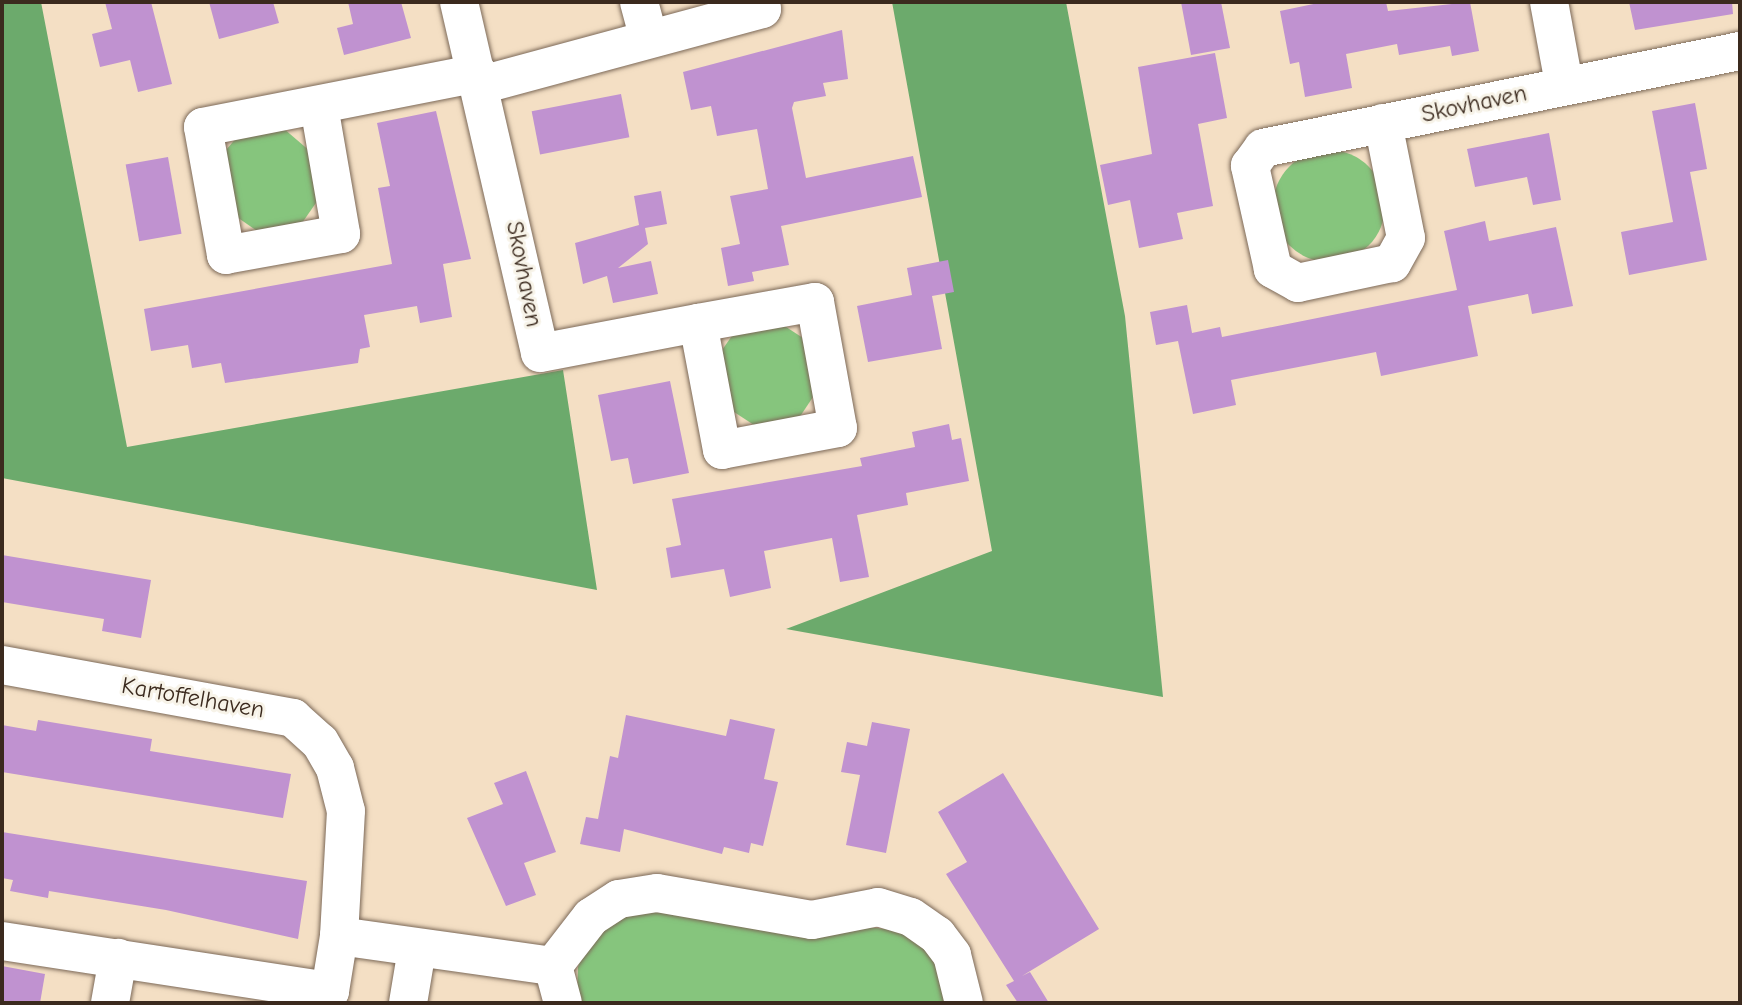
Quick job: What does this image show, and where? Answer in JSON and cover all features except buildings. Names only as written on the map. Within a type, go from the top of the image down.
[{"type":"street","name":"Skovhaven","points":[[459,2],[540,353],[698,323],[815,302],[838,428],[722,450],[698,323]]},
{"type":"street","points":[[639,2],[649,39]]},
{"type":"street","points":[[319,106],[341,234],[226,255],[203,127],[319,106],[479,79],[762,9],[760,2]]},
{"type":"street","points":[[1549,2],[1564,84]]},
{"type":"street","name":"Skovhaven","points":[[1383,123],[1406,238],[1392,263],[1298,283],[1273,269],[1250,166],[1263,148],[1564,84],[1739,56]]},
{"type":"street","name":"Kartoffelhaven","points":[[2,665],[293,718],[320,742],[335,768],[346,811],[339,936],[330,991],[2,941]]},
{"type":"street","points":[[553,966],[591,917],[619,899],[657,893],[812,920],[878,907],[911,917],[937,935],[952,955],[964,1003]]},
{"type":"street","points":[[339,936],[553,966]]},
{"type":"street","points":[[408,1003],[417,949]]},
{"type":"street","points":[[110,1003],[118,958]]},
{"type":"street","points":[[553,966],[563,1003]]},
{"type":"green space","points":[[2,2],[41,2],[127,447],[563,370],[597,590],[2,478]]},
{"type":"green space","points":[[892,2],[1066,2],[1125,316],[1163,697],[786,629],[992,551]]},
{"type":"green space","points":[[283,128],[311,152],[318,200],[302,223],[257,231],[234,215],[226,150],[238,136]]},
{"type":"green space","points":[[1329,150],[1350,155],[1368,167],[1380,185],[1385,206],[1380,227],[1368,245],[1350,257],[1329,262],[1308,257],[1290,245],[1278,227],[1273,206],[1278,185],[1290,167],[1308,155]]},
{"type":"green space","points":[[780,323],[803,338],[815,394],[799,418],[754,425],[731,410],[720,353],[736,330]]},
{"type":"green space","points":[[650,909],[899,930],[929,950],[952,1003],[577,1003],[578,967],[585,949],[612,921]]}]
